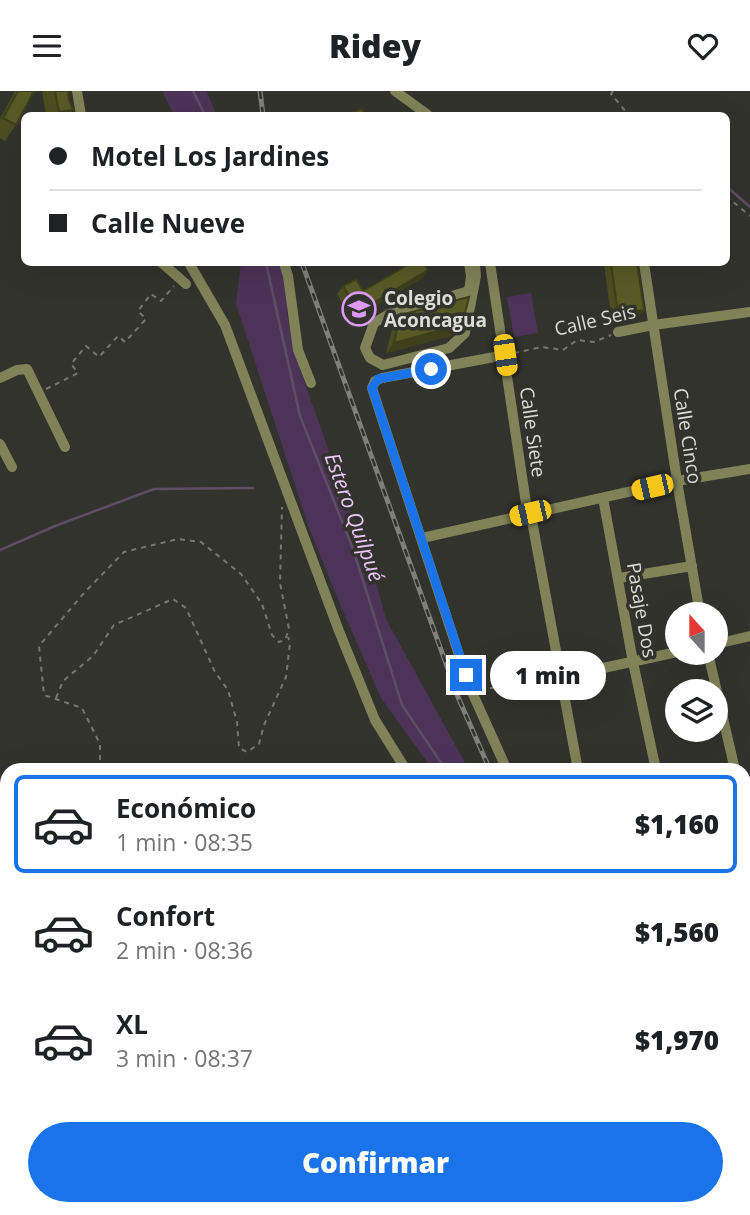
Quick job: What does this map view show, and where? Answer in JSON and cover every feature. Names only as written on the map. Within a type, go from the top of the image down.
[{"type":"street","points":[[77,91],[80,112]]},
{"type":"street","points":[[395,91],[424,112]]},
{"type":"street","points":[[165,266],[180,279]]},
{"type":"street","points":[[180,279],[182,266]]},
{"type":"street","points":[[191,266],[225,325],[339,631],[375,720],[402,763]]},
{"type":"street","points":[[285,266],[298,350],[311,383]]},
{"type":"street","points":[[469,266],[469,291],[389,314],[374,323],[365,348],[370,358],[383,365],[449,348],[465,333],[476,276],[475,266]]},
{"type":"street","name":"Calle Siete","points":[[490,266],[526,503],[577,763]]},
{"type":"street","name":"Calle Cinco","points":[[644,266],[698,602]]},
{"type":"street","name":"Calle Seis","points":[[618,332],[750,312]]},
{"type":"street","points":[[504,763],[472,692],[372,388],[375,381],[382,378],[505,355]]},
{"type":"street","points":[[0,378],[17,370],[27,369],[65,447]]},
{"type":"street","points":[[0,444],[12,467]]},
{"type":"street","points":[[422,538],[677,481],[750,469]]},
{"type":"street","name":"Pasaje Dos","points":[[603,498],[655,763]]},
{"type":"street","points":[[619,578],[692,566]]},
{"type":"street","points":[[728,641],[750,636]]},
{"type":"street","points":[[562,677],[665,655]]},
{"type":"street","points":[[711,665],[733,763]]},
{"type":"path","points":[[613,91],[611,94],[626,112]]},
{"type":"path","points":[[730,199],[750,216]]},
{"type":"path","points":[[39,393],[78,373],[71,364],[86,347],[99,357],[118,337],[125,342],[146,319],[138,311],[151,293],[161,301],[180,279]]},
{"type":"path","name":"Calle Seis","points":[[505,355],[542,347],[563,350],[577,340],[594,342],[618,332]]},
{"type":"path","points":[[100,763],[100,744],[82,708],[44,695],[39,646],[84,593],[124,552],[178,539],[201,542],[241,574],[262,604],[272,635],[279,642],[285,640],[289,628],[280,583],[282,504]]},
{"type":"path","points":[[56,699],[63,681],[93,656],[114,625],[173,599],[186,608],[215,672],[228,690],[237,722],[239,748],[247,752],[259,744],[264,725],[286,677],[290,643],[288,633]]},
{"type":"path","points":[[472,692],[562,677]]},
{"type":"shaded area","points":[[162,91],[206,91],[216,112],[172,112]]},
{"type":"shaded area","points":[[241,266],[280,266],[287,286],[287,314],[297,361],[367,550],[386,619],[465,763],[428,763],[381,698],[309,528],[236,304]]},
{"type":"shaded area","points":[[531,293],[538,333],[514,337],[507,297]]},
{"type":"building","points":[[18,91],[34,91],[16,125],[3,118]]},
{"type":"building","points":[[55,91],[68,91],[73,110],[59,112]]},
{"type":"building","points":[[406,266],[426,266],[428,270],[368,306],[364,301],[355,306],[343,286],[356,279],[363,291]]},
{"type":"building","points":[[611,266],[637,266],[644,310],[618,314]]},
{"type":"building","points":[[469,297],[463,321],[459,325],[394,343],[400,315]]},
{"type":"waterway","name":"Estero Quilpué","points":[[193,91],[204,112]]},
{"type":"waterway","points":[[730,190],[750,207]]},
{"type":"waterway","name":"Estero Quilpué","points":[[267,266],[300,416],[353,549],[402,705],[441,763]]},
{"type":"waterway","points":[[0,550],[154,489],[253,488]]},
{"type":"railway","points":[[260,91],[263,112]]},
{"type":"railway","points":[[303,266],[458,697],[487,763]]},
{"type":"place","name":"Colegio Aconcagua","points":[[359,309]]},
{"type":"route","points":[[431,369],[378,379],[372,388],[466,675]]}]
